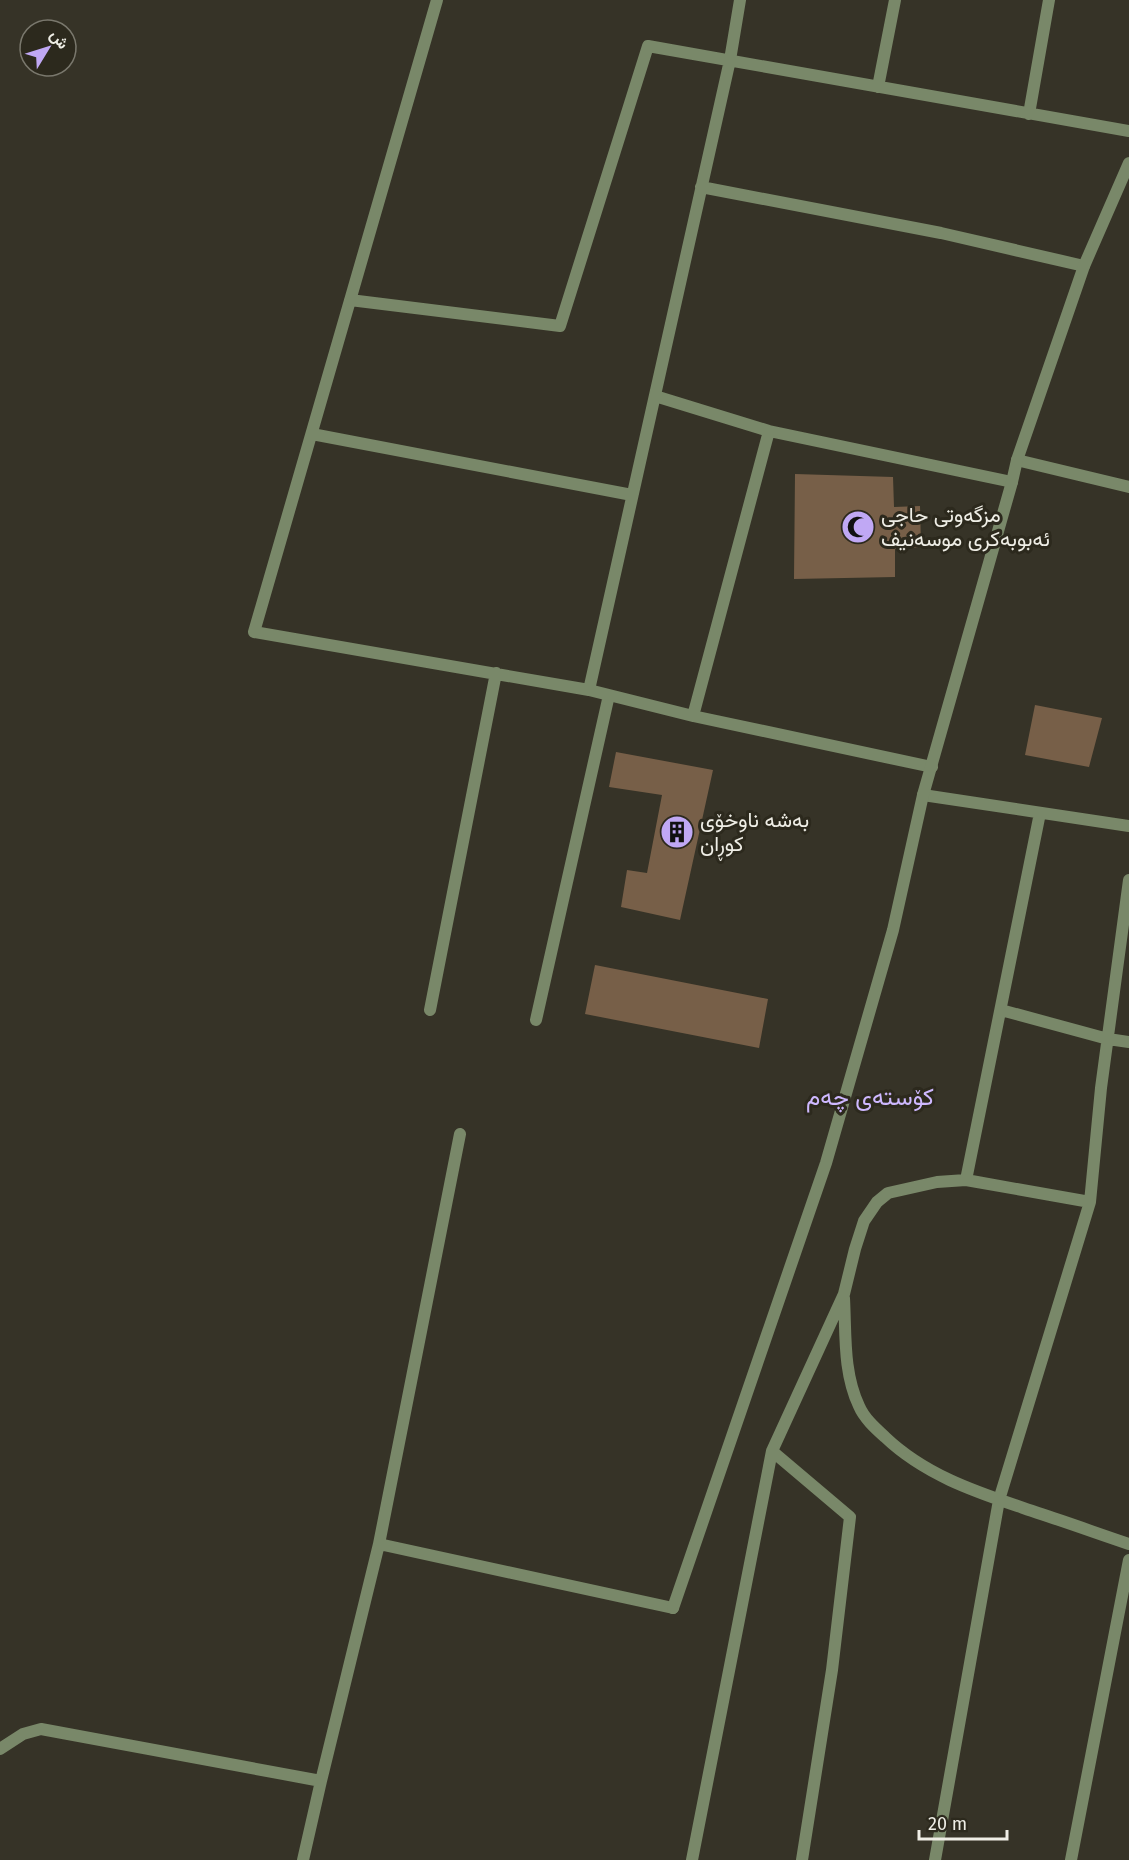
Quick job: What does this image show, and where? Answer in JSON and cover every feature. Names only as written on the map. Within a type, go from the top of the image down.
[{"type":"street","points":[[437,0],[254,632],[589,690],[693,716],[932,767]]},
{"type":"street","points":[[589,690],[730,60],[740,0]]},
{"type":"street","points":[[878,87],[895,0]]},
{"type":"street","points":[[1029,114],[1049,0]]},
{"type":"street","points":[[350,300],[560,326],[648,46],[1129,131]]},
{"type":"street","points":[[379,1544],[673,1608],[826,1163],[893,930],[923,795],[1017,460],[1083,266],[1129,163]]},
{"type":"street","points":[[701,187],[941,233],[1083,266]]},
{"type":"street","points":[[654,396],[769,431],[1012,482]]},
{"type":"street","points":[[693,716],[769,431]]},
{"type":"street","points":[[312,434],[632,495]]},
{"type":"street","points":[[1017,460],[1129,487]]},
{"type":"street","points":[[430,1010],[496,673]]},
{"type":"street","points":[[536,1020],[609,694]]},
{"type":"street","points":[[923,795],[1129,826]]},
{"type":"street","points":[[966,1180],[1040,813]]},
{"type":"street","points":[[935,1860],[999,1500],[1090,1202],[1129,880]]},
{"type":"street","points":[[1001,1010],[1108,1039],[1129,1042]]},
{"type":"street","points":[[303,1860],[379,1544],[460,1134]]},
{"type":"street","points":[[692,1860],[772,1451],[844,1294],[864,1221],[877,1202],[888,1193],[937,1182],[966,1180],[1090,1202]]},
{"type":"street","points":[[844,1294],[849,1378],[859,1407],[873,1426],[899,1451],[929,1472],[999,1500],[1129,1544]]},
{"type":"street","points":[[772,1451],[850,1517],[832,1670],[801,1860]]},
{"type":"street","points":[[1071,1860],[1129,1560]]},
{"type":"street","points":[[0,1749],[23,1734],[41,1729],[321,1781]]},
{"type":"building","name":"مزگەوتی حاجی ئەبوبەکری موسەنیف","points":[[795,474],[893,477],[894,507],[920,506],[921,547],[895,549],[895,577],[794,579]]},
{"type":"building","points":[[1035,705],[1102,718],[1089,767],[1025,755]]},
{"type":"building","name":"بەشە ناوخۆی کوڕان","points":[[616,752],[713,770],[680,920],[621,907],[627,870],[647,873],[662,795],[609,787]]},
{"type":"building","points":[[595,965],[768,999],[759,1048],[585,1014]]},
{"type":"place","name":"مزگەوتی حاجی ئەبوبەکری موسەنیف","points":[[858,527]]},
{"type":"place","name":"بەشە ناوخۆی کوڕان","points":[[677,832]]},
{"type":"district","name":"کۆستەی چەم","points":[[870,1097]]}]
